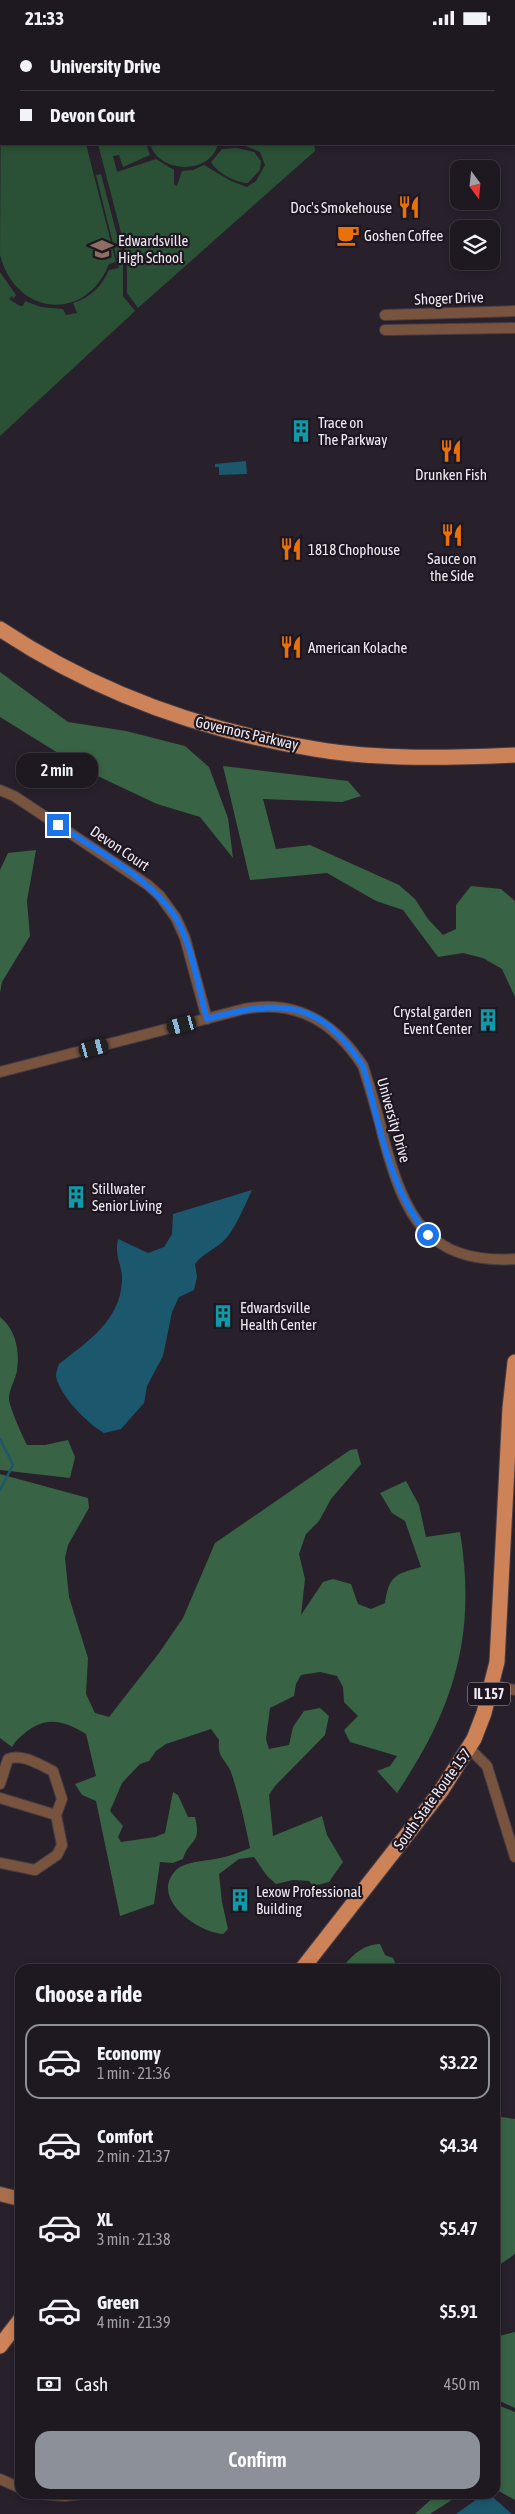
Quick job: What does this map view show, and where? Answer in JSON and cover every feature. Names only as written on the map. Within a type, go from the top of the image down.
[{"type":"main road","name":"Governors Parkway","points":[[0,629],[76,673],[126,697],[200,724],[316,750],[426,757],[515,755]]},
{"type":"main road","name":"South State Route 157","points":[[306,1964],[430,1806],[468,1749],[484,1713],[497,1662],[510,1409],[515,1362]]},
{"type":"main road","points":[[0,2346],[15,2326]]},
{"type":"street","name":"Shoger Drive","points":[[385,315],[515,311]]},
{"type":"street","name":"Shoger Drive","points":[[385,330],[515,328]]},
{"type":"street","name":"Devon Court","points":[[0,790],[14,796],[148,885],[160,897],[176,918],[185,938],[207,1019]]},
{"type":"street","name":"University Drive","points":[[0,1072],[254,1007],[282,1007],[304,1013],[336,1032],[351,1048],[363,1066],[392,1170],[402,1199],[414,1219],[428,1235],[452,1250],[469,1257],[515,1259]]},
{"type":"street","points":[[491,1685],[515,1690]]},
{"type":"street","points":[[468,1749],[487,1766],[515,1857]]},
{"type":"street","points":[[0,1784],[8,1759],[14,1757],[22,1758],[53,1771],[62,1799],[56,1815],[62,1845],[57,1855],[35,1870],[0,1863]]},
{"type":"street","points":[[0,1798],[56,1815]]},
{"type":"street","points":[[1,2194],[15,2192]]},
{"type":"street","points":[[1,2194],[15,2198]]},
{"type":"street","points":[[0,2479],[15,2486]]},
{"type":"green space","points":[[1,145],[86,145],[116,262],[109,264],[98,283],[84,296],[68,303],[51,305],[35,300],[20,290],[8,275],[0,255]]},
{"type":"green space","points":[[98,145],[146,145],[150,155],[123,167],[119,155],[113,156],[117,172],[156,159],[174,170],[174,185],[177,186],[182,171],[193,170],[204,165],[231,181],[247,187],[256,181],[265,165],[260,152],[243,145],[314,145],[315,151],[138,308],[127,293],[127,256]]},
{"type":"green space","points":[[150,145],[217,145],[212,156],[194,166],[183,167],[173,165],[163,161],[155,154]]},
{"type":"green space","points":[[237,148],[254,152],[261,161],[260,170],[248,183],[227,177],[211,162],[222,149]]},
{"type":"green space","points":[[101,174],[123,258],[123,296],[135,311],[0,436],[0,272],[16,295],[13,299],[12,296],[9,299],[20,306],[23,306],[25,301],[41,307],[63,309],[66,315],[77,313],[73,303],[95,291],[109,270],[119,268],[96,175]]},
{"type":"green space","points":[[0,672],[68,722],[126,731],[185,746],[209,767],[228,818],[233,858],[200,817],[157,804],[87,771],[0,717]]},
{"type":"green space","points":[[223,766],[348,781],[361,796],[342,802],[263,799],[276,849],[310,845],[399,885],[415,899],[428,919],[443,935],[456,929],[456,905],[471,886],[501,889],[515,901],[515,997],[502,969],[483,958],[463,953],[438,957],[403,910],[376,901],[327,873],[250,880]]},
{"type":"green space","points":[[36,850],[27,901],[30,936],[2,982],[0,993],[0,870],[8,853]]},
{"type":"green space","points":[[0,1317],[10,1328],[16,1341],[17,1371],[10,1390],[9,1401],[19,1428],[27,1445],[45,1445],[68,1440],[75,1457],[70,1478],[0,1470]]},
{"type":"green space","points":[[357,1449],[361,1464],[331,1499],[319,1521],[306,1534],[299,1554],[305,1579],[301,1615],[323,1582],[333,1579],[351,1584],[358,1604],[371,1609],[385,1603],[389,1587],[395,1577],[421,1567],[405,1521],[392,1513],[380,1493],[406,1481],[419,1505],[426,1537],[460,1532],[465,1569],[463,1637],[456,1669],[433,1731],[417,1762],[397,1793],[377,1771],[390,1766],[397,1756],[350,1742],[344,1730],[358,1716],[344,1702],[343,1687],[337,1676],[320,1672],[301,1675],[296,1684],[294,1696],[270,1708],[266,1739],[269,1749],[289,1745],[293,1727],[304,1711],[320,1708],[329,1716],[325,1735],[275,1786],[269,1795],[273,1836],[322,1816],[327,1835],[343,1862],[329,1882],[313,1886],[309,1881],[293,1880],[276,1884],[267,1876],[254,1857],[239,1859],[219,1874],[222,1902],[228,1929],[223,1934],[212,1932],[190,1920],[172,1902],[168,1892],[169,1881],[180,1867],[228,1856],[250,1848],[235,1784],[230,1770],[219,1752],[219,1740],[211,1729],[166,1744],[156,1751],[149,1761],[140,1764],[122,1783],[110,1811],[123,1826],[118,1837],[121,1842],[155,1837],[165,1833],[173,1792],[178,1795],[188,1817],[195,1817],[197,1826],[196,1837],[183,1859],[173,1863],[160,1862],[154,1904],[120,1916],[96,1801],[82,1795],[75,1784],[96,1776],[86,1734],[63,1723],[48,1722],[33,1727],[19,1738],[12,1747],[0,1738],[0,1474],[88,1498],[89,1508],[68,1545],[65,1558],[69,1597],[88,1658],[86,1694],[95,1713],[109,1717],[159,1653],[183,1618],[215,1543],[350,1450]]},
{"type":"green space","points":[[380,1944],[385,1955],[393,1958],[396,1964],[346,1964],[362,1949]]},
{"type":"green space","points":[[500,2117],[515,2119],[515,2254],[500,2264]]},
{"type":"green space","points":[[515,2332],[515,2408],[500,2401],[500,2336]]},
{"type":"green space","points":[[500,2406],[515,2412],[515,2500],[500,2492]]},
{"type":"green space","points":[[432,2499],[453,2499],[430,2514],[415,2514]]},
{"type":"water","points":[[246,461],[247,474],[219,475],[219,467],[215,467],[215,464]]},
{"type":"water","points":[[252,1190],[228,1236],[195,1264],[197,1277],[194,1290],[179,1297],[172,1312],[163,1356],[147,1386],[144,1403],[121,1429],[104,1433],[97,1429],[68,1400],[58,1384],[56,1375],[59,1364],[91,1339],[109,1319],[115,1308],[120,1295],[122,1281],[117,1251],[118,1239],[148,1253],[164,1247],[172,1234],[173,1214]]},
{"type":"water","points":[[477,2499],[495,2499],[512,2514],[456,2514]]},
{"type":"waterway","points":[[0,1439],[13,1465],[0,1490]]},
{"type":"place","name":"Doc's Smokehouse","points":[[409,207]]},
{"type":"place","name":"Goshen Coffee","points":[[348,235]]},
{"type":"place","name":"Edwardsville High School","points":[[102,249]]},
{"type":"place","name":"Trace on The Parkway","points":[[301,431]]},
{"type":"place","name":"Drunken Fish","points":[[451,451]]},
{"type":"place","name":"Sauce on the Side","points":[[452,535]]},
{"type":"place","name":"1818 Chophouse","points":[[291,549]]},
{"type":"place","name":"American Kolache","points":[[291,647]]},
{"type":"place","name":"Crystal garden Event Center","points":[[488,1020]]},
{"type":"place","name":"Stillwater Senior Living","points":[[76,1197]]},
{"type":"place","name":"Edwardsville Health Center","points":[[223,1316]]},
{"type":"place","name":"Lexow Professional Building","points":[[240,1900]]},
{"type":"route","points":[[58,825],[148,885],[170,908],[185,938],[207,1019],[254,1007],[282,1007],[320,1020],[336,1032],[351,1048],[363,1066],[402,1199],[414,1219],[428,1235]]}]
